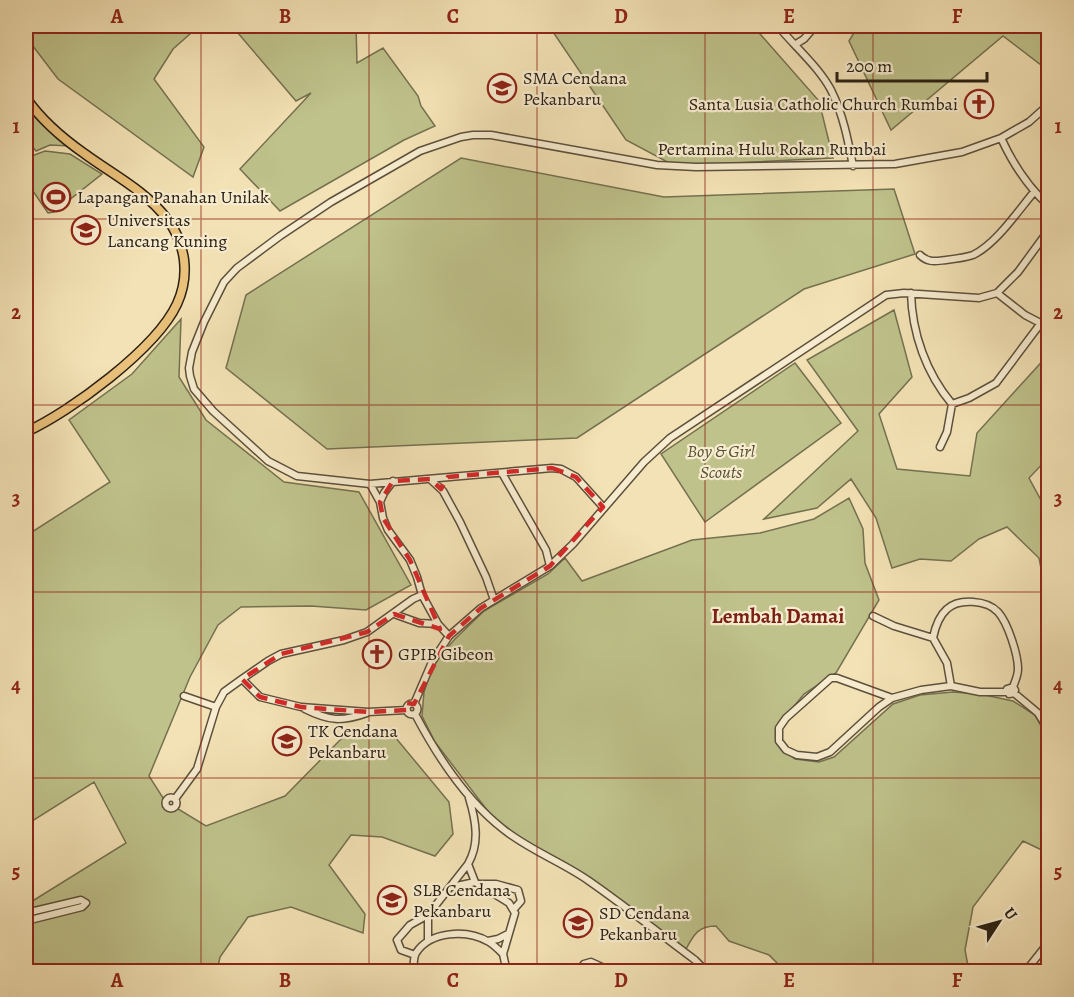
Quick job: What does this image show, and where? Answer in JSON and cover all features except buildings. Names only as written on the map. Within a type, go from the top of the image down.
[{"type":"main road","points":[[26,98],[38,115],[57,132],[135,189],[167,218],[181,243],[184,253],[184,272],[177,304],[162,326],[143,347],[79,401],[56,417],[26,432]]},
{"type":"street","points":[[796,44],[804,39],[815,26]]},
{"type":"street","points":[[781,27],[830,89],[847,134],[853,166]]},
{"type":"street","name":"Pertamina Hulu Rokan Rumbai","points":[[603,507],[576,477],[561,469],[543,468],[370,484],[297,476],[268,461],[194,389],[189,368],[192,352],[224,282],[237,268],[331,202],[420,151],[445,141],[473,135],[508,138],[657,165],[696,167],[895,164],[940,158],[974,149],[1001,138],[1029,122],[1048,105]]},
{"type":"street","points":[[1001,138],[1022,178],[1048,205]]},
{"type":"street","points":[[920,255],[924,259],[936,261],[964,258],[978,252],[1003,230],[1034,192]]},
{"type":"street","points":[[407,710],[409,705],[414,704],[432,662],[449,636],[465,620],[550,566],[573,544],[644,462],[670,438],[874,301],[893,292],[979,298],[997,293],[1018,272],[1048,231]]},
{"type":"street","points":[[911,293],[911,307],[920,346],[936,384],[952,404],[947,432],[940,447]]},
{"type":"street","points":[[997,293],[1025,315],[1048,327]]},
{"type":"street","points":[[952,404],[969,398],[996,383],[1041,323]]},
{"type":"street","points":[[502,473],[546,550],[550,566]]},
{"type":"street","points":[[443,491],[448,477]]},
{"type":"street","points":[[430,479],[443,491],[471,544],[494,600]]},
{"type":"street","points":[[380,502],[393,482]]},
{"type":"street","points":[[370,484],[380,502],[388,530],[410,560],[422,595],[438,624],[449,636]]},
{"type":"street","points":[[175,799],[197,769],[216,707],[224,692],[281,654],[367,633],[413,599],[422,595]]},
{"type":"street","points":[[933,638],[942,614],[951,606],[974,602],[987,605],[997,611],[1007,629],[1018,668],[1011,691]]},
{"type":"street","points":[[394,614],[419,623],[438,624]]},
{"type":"street","points":[[873,616],[894,626],[933,638],[947,663],[951,686]]},
{"type":"street","points":[[892,698],[850,682],[831,678],[786,718],[778,728],[779,741],[786,750],[797,755],[817,757],[830,752],[892,698],[921,690],[951,686],[980,692],[1011,691],[1038,713],[1048,729]]},
{"type":"street","points":[[242,679],[260,698],[301,707],[368,712],[407,710],[410,714],[415,714]]},
{"type":"street","points":[[184,696],[216,707]]},
{"type":"street","points":[[414,704],[418,709],[415,714]]},
{"type":"street","points":[[301,707],[331,719],[354,717],[368,712]]},
{"type":"street","points":[[415,714],[468,796],[505,830],[587,880],[695,960],[707,972]]},
{"type":"street","points":[[414,955],[400,950],[397,940],[410,925],[428,915],[452,887],[476,848],[476,829],[468,796]]},
{"type":"street","points":[[468,864],[477,883],[509,903],[514,909],[515,918],[503,954],[507,972]]},
{"type":"street","points":[[452,887],[477,883],[496,884],[518,890],[521,901],[514,909]]},
{"type":"street","points":[[26,913],[81,900],[86,902],[82,907],[26,921]]},
{"type":"street","points":[[428,915],[428,940]]},
{"type":"street","points":[[413,972],[414,955],[428,940],[452,934],[488,941],[508,934]]},
{"type":"street","points":[[488,941],[503,954]]},
{"type":"street","points":[[1025,972],[1048,943]]},
{"type":"street","points":[[578,972],[584,964],[591,962],[613,972]]},
{"type":"highlighted area","points":[[552,468],[576,477],[603,507],[550,566],[481,608],[449,636],[414,704],[407,703],[407,710],[368,712],[301,707],[260,697],[242,679],[281,654],[367,632],[394,614],[440,629],[410,560],[383,518],[380,502],[393,481],[430,479],[441,489],[448,477]]},
{"type":"green space","points":[[26,26],[199,26],[173,49],[154,79],[204,147],[193,177],[58,79],[26,37]]},
{"type":"green space","points":[[232,26],[356,26],[357,63],[383,48],[418,96],[421,106],[435,126],[404,140],[280,211],[240,169],[311,93],[296,101]]},
{"type":"green space","points":[[549,26],[753,26],[819,101],[833,158],[675,166],[626,140]]},
{"type":"green space","points":[[858,26],[1048,26],[1048,62],[1045,68],[1003,36],[891,130],[849,41]]},
{"type":"green space","points":[[26,107],[69,146],[50,145],[36,151],[31,145],[26,148]]},
{"type":"green space","name":"Lapangan Panahan Unilak","points":[[45,151],[70,154],[102,174],[54,212],[48,213],[26,181],[26,158]]},
{"type":"green space","points":[[461,158],[664,197],[894,189],[915,254],[804,289],[577,438],[327,449],[226,368],[246,295]]},
{"type":"green space","points":[[894,310],[912,377],[879,414],[897,469],[970,476],[977,433],[1048,355],[1048,458],[1029,478],[1048,513],[1048,604],[1039,558],[1007,527],[979,539],[951,561],[920,559],[892,568],[876,518],[851,479],[817,508],[764,519],[858,431],[807,360]]},
{"type":"green space","points":[[181,319],[179,377],[206,420],[284,482],[359,492],[411,585],[366,610],[311,606],[241,607],[218,625],[190,677],[149,776],[168,808],[175,807],[206,826],[285,796],[344,736],[395,737],[449,802],[453,834],[435,856],[382,837],[351,835],[329,865],[365,914],[363,933],[291,907],[248,917],[220,957],[217,971],[26,972],[26,905],[126,843],[94,782],[26,825],[26,772],[30,769],[26,762],[26,526],[32,532],[110,482],[69,420],[132,374]]},
{"type":"green space","name":"Boy & Girl Scouts","points":[[795,363],[841,423],[705,522],[661,454]]},
{"type":"green space","points":[[849,498],[863,529],[865,563],[879,600],[836,673],[804,694],[777,727],[780,747],[795,759],[819,762],[834,757],[893,704],[920,695],[953,692],[980,694],[1013,701],[1035,715],[1046,735],[1048,853],[1023,841],[973,907],[965,950],[969,971],[785,971],[769,955],[729,941],[716,926],[700,930],[693,936],[685,951],[663,933],[508,830],[490,814],[435,742],[422,716],[424,692],[432,665],[455,639],[484,611],[548,574],[565,558],[582,581],[692,540],[760,533],[814,519]]},
{"type":"place","name":"SMA Cendana Pekanbaru","points":[[502,88]]},
{"type":"place","name":"Santa Lusia Catholic Church Rumbai","points":[[979,104]]},
{"type":"place","name":"Lapangan Panahan Unilak","points":[[56,197]]},
{"type":"place","name":"Universitas Lancang Kuning","points":[[86,230]]},
{"type":"place","name":"GPIB Gibeon","points":[[377,654]]},
{"type":"place","name":"TK Cendana Pekanbaru","points":[[287,741]]},
{"type":"place","name":"SLB Cendana Pekanbaru","points":[[392,900]]},
{"type":"place","name":"SD Cendana Pekanbaru","points":[[578,923]]},
{"type":"district","name":"Lembah Damai","points":[[778,616]]}]
